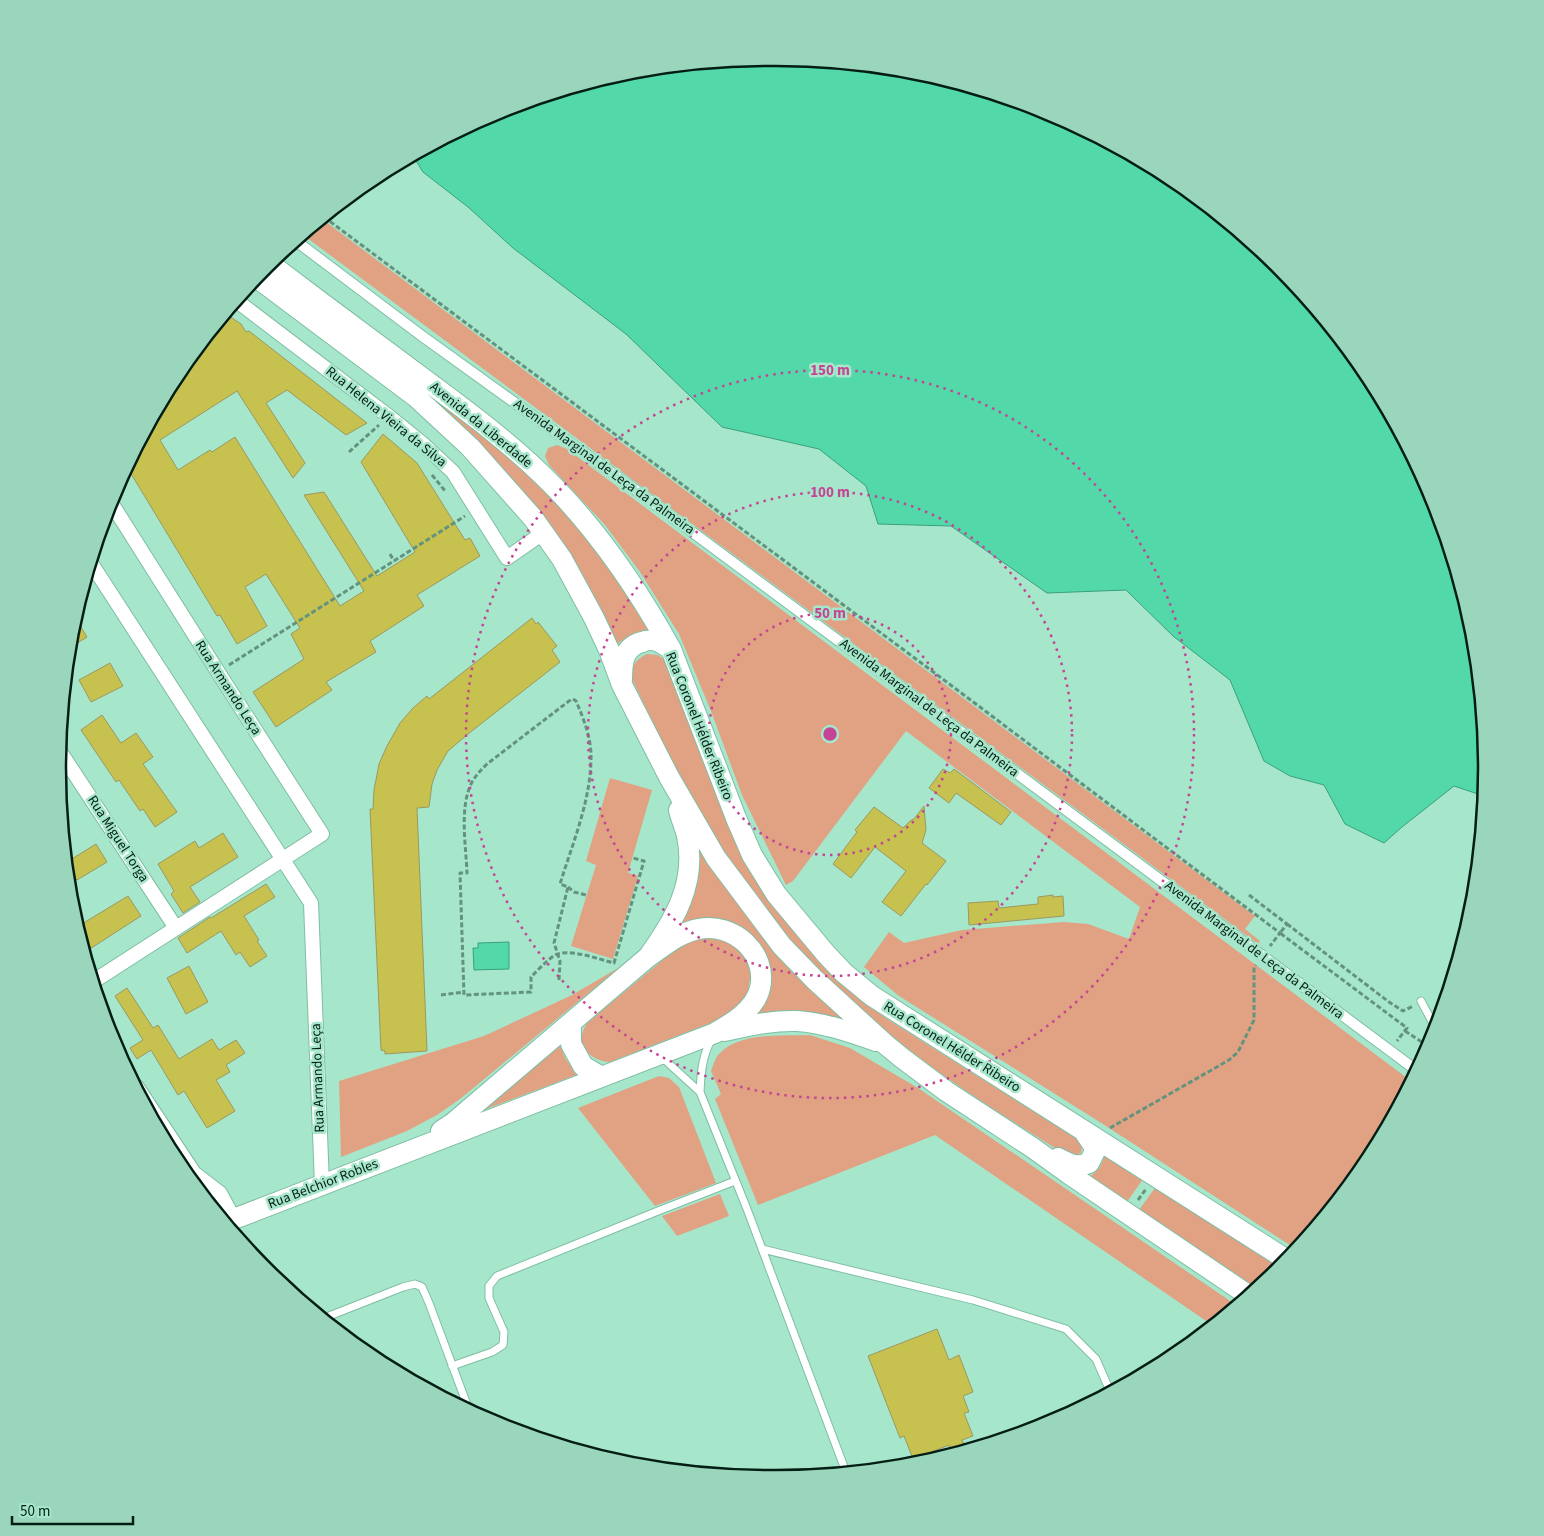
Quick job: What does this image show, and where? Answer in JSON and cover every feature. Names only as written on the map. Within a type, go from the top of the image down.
[{"type":"main road","name":"Avenida da Liberdade","points":[[276,269],[483,423],[544,478],[574,509],[604,545],[671,649]]},
{"type":"main road","name":"Avenida da Liberdade","points":[[262,282],[416,397],[470,447],[533,518],[562,559],[594,618],[622,684]]},
{"type":"main road","name":"Rua Coronel Hélder Ribeiro","points":[[1243,1292],[946,1091],[885,1044],[815,980],[782,946],[716,858],[669,777],[622,684],[622,665],[624,655],[629,648],[638,643],[656,641],[671,649],[752,855],[776,894],[844,974],[872,996],[1280,1256]]},
{"type":"main road","name":"Rua Belchior Robles","points":[[648,957],[677,913],[686,883],[687,837],[669,777]]},
{"type":"main road","name":"Rua Belchior Robles","points":[[231,1220],[715,1033],[738,1019],[752,1004],[760,989],[761,973],[759,963],[742,940],[729,931],[712,928],[698,929],[680,936],[648,957],[453,1123],[420,1146]]},
{"type":"main road","name":"Rua Belchior Robles","points":[[715,1033],[776,1022],[797,1021],[826,1025],[885,1044]]},
{"type":"main road","points":[[571,1023],[571,1044],[583,1066],[600,1076]]},
{"type":"main road","points":[[1033,1148],[1074,1166],[1082,1166],[1089,1163],[1095,1151],[1083,1130]]},
{"type":"street","name":"Avenida Marginal de Leça da Palmeira","points":[[300,244],[422,336],[633,488],[1411,1066]]},
{"type":"street","name":"Rua Helena Vieira da Silva","points":[[241,304],[388,415],[453,472],[507,558],[543,533]]},
{"type":"street","name":"Rua Armando Leça","points":[[98,978],[322,834],[116,510]]},
{"type":"street","name":"Rua Armando Leça","points":[[95,569],[311,904],[322,1185]]},
{"type":"street","name":"Rua Miguel Torga","points":[[66,761],[176,928]]},
{"type":"street","points":[[203,1183],[220,1193],[229,1217]]},
{"type":"lane","points":[[1421,1001],[1431,1019]]},
{"type":"lane","points":[[715,1033],[705,1050],[702,1061],[700,1092],[762,1249],[844,1466]]},
{"type":"lane","points":[[654,1057],[666,1061],[700,1092]]},
{"type":"lane","points":[[452,1366],[492,1352],[502,1345],[504,1332],[489,1298],[489,1286],[498,1276],[735,1181]]},
{"type":"lane","points":[[762,1249],[973,1300],[1066,1329],[1096,1359],[1108,1386]]},
{"type":"lane","points":[[330,1316],[403,1287],[415,1284],[422,1287],[465,1400]]},
{"type":"path","points":[[329,221],[948,682],[1407,1028],[1390,1051]]},
{"type":"path","points":[[349,452],[378,427],[373,422]]},
{"type":"path","points":[[432,474],[452,498]]},
{"type":"path","points":[[460,511],[468,524]]},
{"type":"path","points":[[245,655],[464,517]]},
{"type":"path","points":[[390,554],[394,561]]},
{"type":"path","points":[[586,895],[574,892],[560,884],[588,786],[591,752],[585,723],[576,701],[573,699],[488,764],[471,783],[465,806],[467,873],[460,873],[464,995],[531,992],[531,977],[557,954],[568,952],[614,963],[644,862],[633,858]]},
{"type":"path","points":[[559,980],[560,960],[554,942],[568,887]]},
{"type":"path","points":[[1249,895],[1403,1011],[1421,1001]]},
{"type":"path","points":[[1106,1130],[1229,1060],[1238,1052],[1254,1020],[1254,967],[1286,924]]},
{"type":"path","points":[[441,995],[464,992]]},
{"type":"path","points":[[1405,1031],[1422,1042]]},
{"type":"shaded area","points":[[768,66],[868,72],[958,90],[1002,103],[1045,120],[1127,160],[1203,211],[1239,240],[1272,272],[1304,305],[1333,341],[1384,417],[1424,499],[1441,542],[1454,586],[1472,676],[1478,768],[1477,794],[1454,786],[1384,843],[1345,824],[1324,785],[1290,776],[1264,761],[1230,680],[1173,636],[1126,590],[1047,593],[951,526],[878,524],[866,486],[819,449],[722,427],[626,334],[513,248],[468,207],[423,172],[417,160],[499,120],[542,103],[586,90],[676,72]]},
{"type":"shaded area","points":[[327,223],[1255,916],[1245,929],[1260,941],[1258,944],[307,238]]},
{"type":"shaded area","points":[[408,375],[496,445],[545,490],[588,539],[651,629],[632,634],[617,644],[565,547]]},
{"type":"shaded area","points":[[557,445],[567,449],[1406,1077],[1384,1119],[1359,1158],[1333,1195],[1290,1245],[1095,1119],[899,996],[864,967],[889,932],[904,943],[962,930],[1064,922],[1088,924],[1129,939],[1140,907],[906,731],[793,881],[786,885],[742,795],[711,711],[679,634],[640,572],[605,525],[549,465],[545,456],[548,448]]},
{"type":"shaded area","points":[[647,654],[658,655],[665,660],[712,783],[840,981],[884,1017],[1080,1141],[1081,1153],[1073,1156],[1066,1155],[931,1066],[855,1005],[786,936],[749,889],[710,831],[660,738],[630,675],[636,662]]},
{"type":"shaded area","points":[[610,778],[652,790],[628,873],[638,876],[613,959],[571,946],[596,865],[586,861]]},
{"type":"shaded area","points":[[695,841],[739,906],[765,938],[848,1023],[751,1018],[764,1000],[742,929],[718,918],[702,919],[678,927]]},
{"type":"shaded area","points":[[705,935],[724,938],[740,949],[748,963],[751,972],[748,991],[743,1002],[726,1017],[610,1062],[602,1061],[589,1054],[582,1044],[583,1030],[587,1023],[683,943]]},
{"type":"shaded area","points":[[509,942],[509,969],[474,970],[473,948],[478,948],[478,943]]},
{"type":"shaded area","points":[[620,967],[460,1099],[437,1115],[407,1131],[341,1157],[339,1081],[484,1036],[572,995]]},
{"type":"shaded area","points":[[810,1035],[850,1048],[918,1088],[1232,1302],[1207,1322],[935,1135],[758,1205],[715,1099],[721,1094],[711,1071],[719,1054],[728,1047],[749,1039]]},
{"type":"shaded area","points":[[561,1045],[567,1061],[579,1074],[478,1112]]},
{"type":"shaded area","points":[[659,1076],[669,1078],[679,1087],[716,1183],[655,1206],[578,1108]]},
{"type":"shaded area","points":[[1104,1154],[1143,1179],[1127,1202],[1089,1177],[1100,1167]]},
{"type":"shaded area","points":[[1155,1188],[1273,1263],[1250,1285],[1139,1210]]},
{"type":"shaded area","points":[[720,1194],[729,1216],[677,1236],[662,1216]]},
{"type":"building","points":[[230,317],[241,324],[246,332],[249,331],[367,423],[346,435],[287,390],[266,403],[305,463],[293,478],[237,391],[160,440],[178,470],[235,437],[340,606],[364,591],[304,495],[324,492],[377,576],[415,552],[361,462],[383,434],[417,463],[465,540],[470,538],[480,556],[417,595],[424,606],[370,641],[376,652],[326,682],[332,690],[276,727],[253,692],[304,659],[291,634],[300,628],[266,574],[245,587],[267,626],[237,644],[220,615],[217,616],[131,474],[160,417],[211,341]]},
{"type":"building","points":[[532,618],[536,624],[538,622],[557,646],[552,650],[560,662],[448,751],[437,770],[432,784],[429,807],[417,808],[427,1051],[385,1054],[385,1051],[381,1050],[370,809],[373,809],[374,790],[379,764],[400,723],[413,708],[427,696],[429,699]]},
{"type":"building","points":[[81,627],[87,637],[78,643]]},
{"type":"building","points":[[110,663],[123,686],[91,702],[79,680]]},
{"type":"building","points":[[102,715],[121,743],[136,733],[153,757],[143,764],[177,812],[155,827],[143,809],[140,811],[119,780],[116,782],[81,730]]},
{"type":"building","points":[[943,769],[950,773],[954,769],[1011,812],[1001,825],[956,793],[949,803],[929,788]]},
{"type":"building","points":[[924,806],[926,830],[922,843],[946,861],[901,916],[882,902],[906,871],[875,847],[851,878],[833,864],[857,832],[855,830],[874,807],[903,828],[914,819]]},
{"type":"building","points":[[223,833],[238,857],[190,887],[200,902],[183,913],[171,894],[174,891],[158,864],[195,841],[199,848]]},
{"type":"building","points":[[96,844],[107,862],[77,880],[72,859]]},
{"type":"building","points":[[266,884],[275,897],[244,916],[267,956],[250,967],[240,952],[236,955],[221,931],[187,953],[178,938]]},
{"type":"building","points":[[1053,895],[1053,897],[1063,896],[1064,916],[969,925],[968,903],[998,901],[999,908],[1038,904],[1038,897]]},
{"type":"building","points":[[128,896],[141,916],[90,949],[84,923]]},
{"type":"building","points":[[189,966],[208,1002],[186,1014],[167,978]]},
{"type":"building","points":[[127,988],[153,1028],[158,1025],[179,1059],[212,1039],[219,1050],[236,1040],[245,1053],[226,1065],[230,1072],[216,1080],[235,1111],[207,1128],[184,1091],[178,1095],[151,1050],[137,1059],[130,1048],[143,1040],[115,996]]},
{"type":"building","points":[[937,1329],[949,1360],[959,1355],[973,1392],[963,1396],[969,1412],[964,1413],[973,1436],[962,1440],[964,1444],[950,1448],[949,1445],[931,1452],[912,1456],[904,1436],[900,1438],[868,1356]]}]
